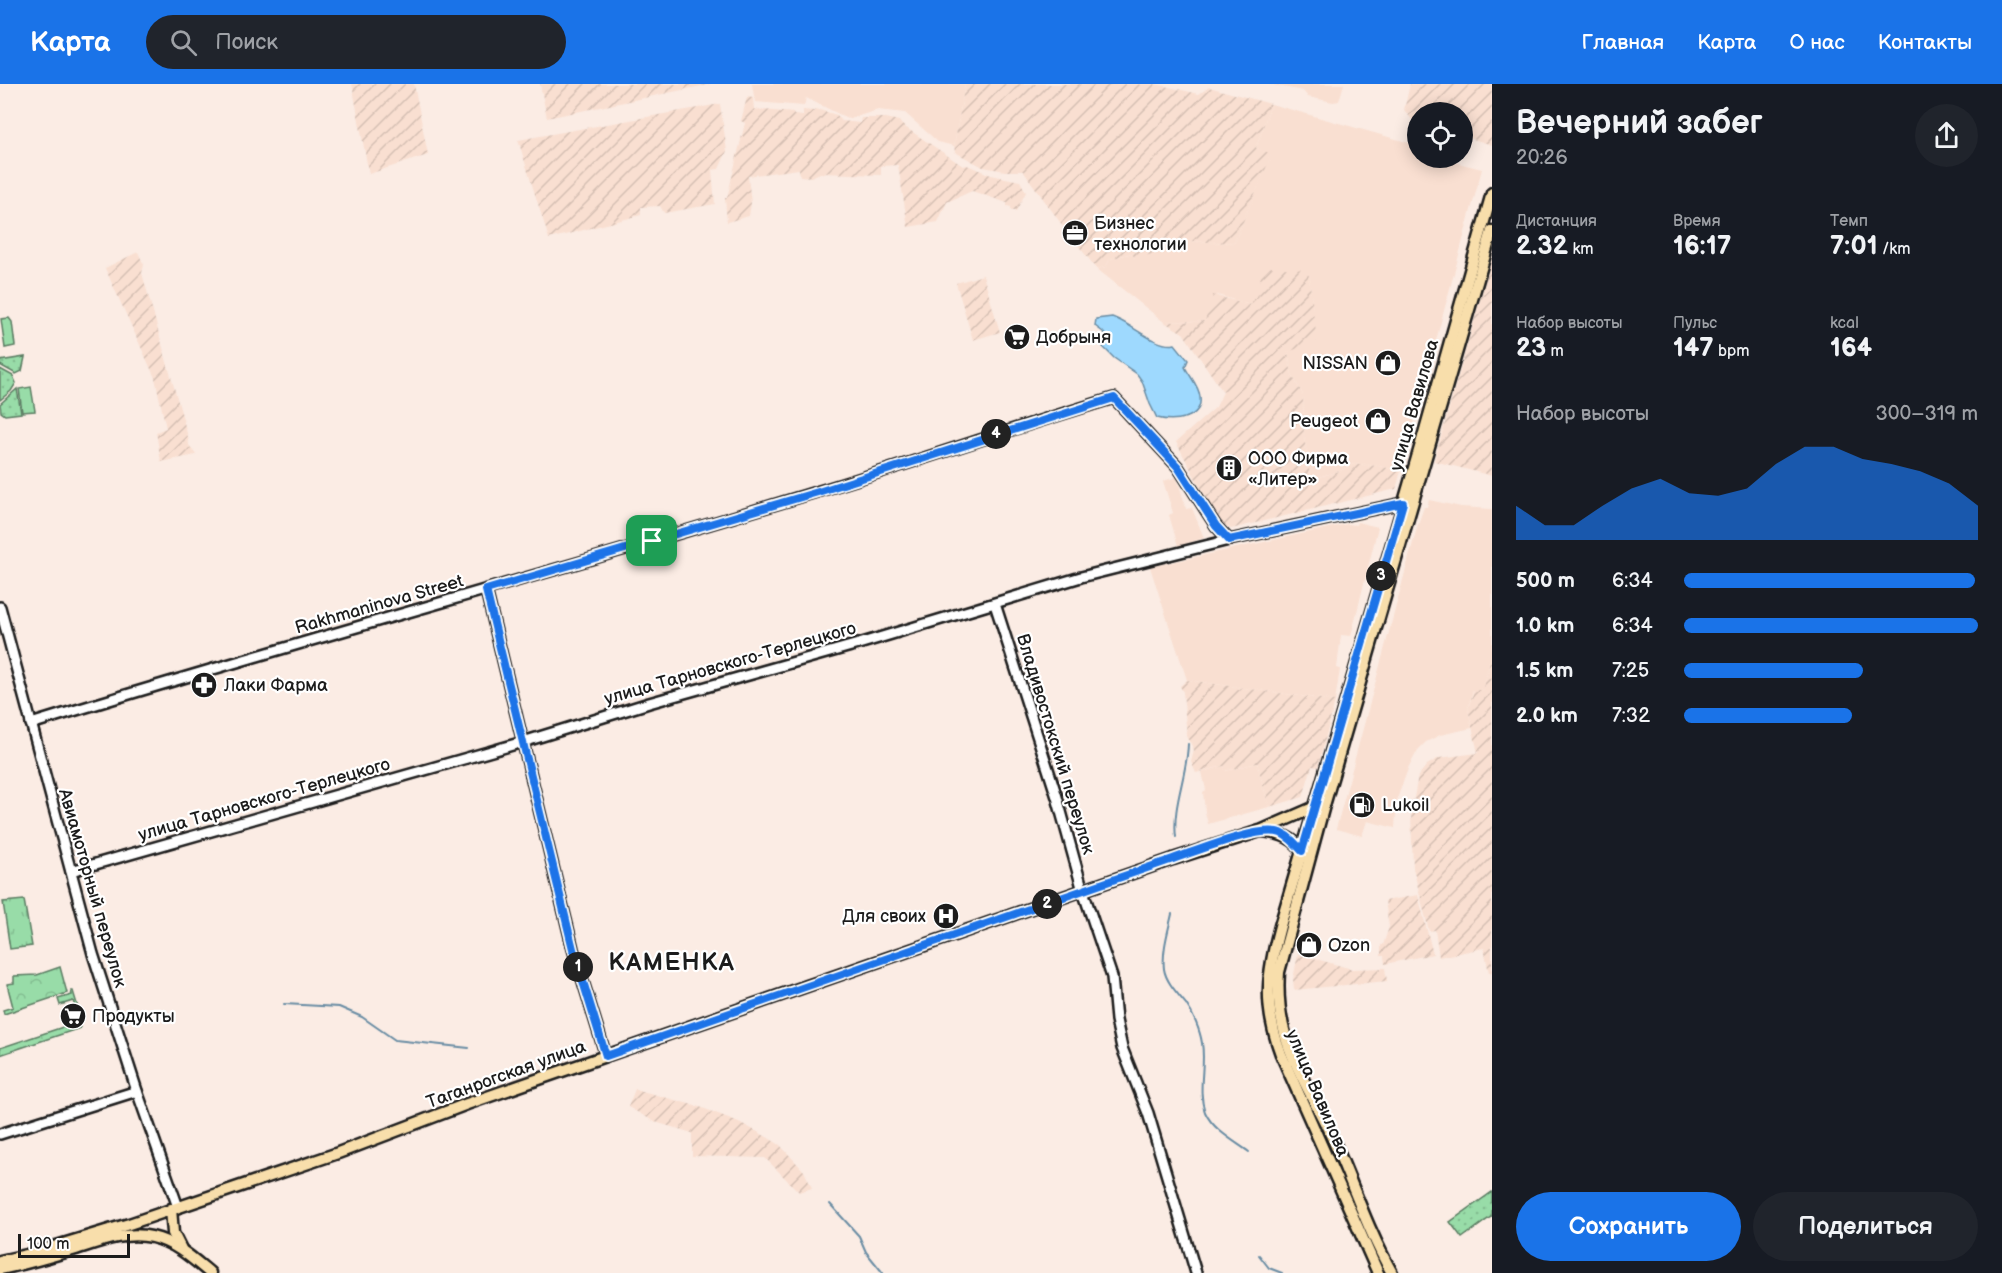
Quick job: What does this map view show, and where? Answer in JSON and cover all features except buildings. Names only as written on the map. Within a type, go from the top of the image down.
[{"type":"main road","name":"улица Вавилова","points":[[1378,1273],[1351,1216],[1321,1141],[1287,1071],[1271,1019],[1268,984],[1273,950],[1492,193]]},
{"type":"main road","name":"улица Вавилова","points":[[1392,1273],[1369,1228],[1331,1135],[1296,1066],[1284,1034],[1281,1018],[1278,996],[1279,972],[1308,864],[1492,231]]},
{"type":"main road","name":"Таганрогская улица","points":[[0,1261],[27,1255],[175,1208],[338,1153],[467,1104],[1173,859],[1260,831],[1315,807]]},
{"type":"main road","points":[[1260,831],[1279,833],[1291,839],[1302,851],[1308,864]]},
{"type":"main road","points":[[175,1208],[173,1233],[181,1250]]},
{"type":"main road","points":[[0,1269],[114,1237],[136,1234],[154,1237],[181,1250],[210,1273]]},
{"type":"street","name":"Rakhmaninova Street","points":[[31,724],[818,492],[1114,398],[1178,467],[1216,526],[1229,540]]},
{"type":"street","name":"улица Тарновского-Терлецкого","points":[[71,871],[523,742],[1081,577],[1229,540],[1403,503]]},
{"type":"street","points":[[486,590],[573,949],[606,1056]]},
{"type":"street","name":"Владивостокский переулок","points":[[995,604],[1057,797],[1083,891],[1112,977],[1116,1020],[1122,1048],[1148,1113],[1196,1273]]},
{"type":"street","name":"Авиамоторный переулок","points":[[0,607],[93,954],[175,1208]]},
{"type":"street","points":[[0,1134],[137,1090]]},
{"type":"shaded area","points":[[352,84],[414,84],[428,155],[369,174]]},
{"type":"shaded area","points":[[540,84],[711,84],[547,118]]},
{"type":"shaded area","points":[[752,84],[965,84],[954,146],[938,142],[905,113],[878,110],[849,119],[806,98],[804,106],[755,102]]},
{"type":"shaded area","points":[[965,84],[1156,84],[1199,94],[1209,87],[1271,104],[1256,148],[1272,154],[1234,243],[1186,241],[1169,249],[1135,259],[1132,253],[1110,259],[1106,267],[1097,269],[1023,171],[983,167],[955,152],[954,146]]},
{"type":"shaded area","points":[[1268,84],[1344,84],[1339,101],[1333,102],[1308,97],[1303,91]]},
{"type":"shaded area","points":[[1410,84],[1492,84],[1492,145],[1473,139],[1473,102],[1407,102],[1407,114],[1404,110]]},
{"type":"shaded area","points":[[747,97],[753,98],[754,109],[803,116],[803,110],[814,111],[816,109],[837,115],[842,121],[860,123],[861,118],[886,118],[899,121],[963,166],[967,165],[991,175],[1020,181],[1026,192],[1016,211],[1011,210],[1007,203],[972,191],[947,202],[938,222],[908,227],[898,165],[881,166],[881,175],[820,173],[811,177],[800,176],[799,169],[748,176],[751,203],[749,216],[727,222],[725,198],[727,198],[745,123],[741,121]]},
{"type":"shaded area","points":[[720,104],[727,151],[719,169],[712,170],[715,204],[664,213],[660,206],[641,207],[641,215],[549,239],[518,140]]},
{"type":"shaded area","points":[[1271,104],[1407,142],[1407,168],[1473,167],[1482,169],[1401,471],[1354,464],[1340,471],[1314,478],[1310,474],[1304,437],[1303,395],[1292,375],[1288,352],[1313,313],[1309,276],[1251,305],[1217,295],[1205,321],[1164,322],[1097,269],[1106,267],[1110,259],[1133,253],[1134,258],[1169,249],[1186,241],[1234,243],[1271,155],[1256,148]]},
{"type":"shaded area","points":[[138,252],[144,265],[142,273],[189,445],[196,455],[161,462],[156,432],[166,428],[155,378],[105,268]]},
{"type":"shaded area","points":[[1492,258],[1492,476],[1434,461]]},
{"type":"shaded area","points":[[1264,268],[1306,270],[1309,276],[1317,341],[1288,352],[1292,375],[1303,395],[1304,437],[1310,474],[1315,478],[1340,471],[1354,464],[1401,471],[1396,489],[1231,529],[1219,522],[1176,442],[1216,407],[1223,392],[1183,333],[1164,322],[1205,321],[1213,295],[1251,305]]},
{"type":"shaded area","points":[[983,275],[1000,332],[973,340],[956,283]]},
{"type":"shaded area","points":[[1177,477],[1186,509],[1192,508],[1204,538],[1178,546],[1169,515],[1173,513],[1163,481]]},
{"type":"shaded area","points":[[1429,500],[1461,507],[1492,509],[1492,655],[1482,692],[1473,690],[1468,709],[1472,728],[1440,735],[1426,742],[1418,750],[1409,766],[1397,799],[1395,828],[1367,821],[1362,836],[1336,829],[1418,524]]},
{"type":"shaded area","points":[[1357,522],[1378,527],[1351,636],[1341,635],[1337,668],[1340,669],[1335,701],[1187,680],[1150,567],[1347,524],[1356,525]]},
{"type":"shaded area","points":[[1492,655],[1492,972],[1489,973],[1484,948],[1439,957],[1435,930],[1429,931],[1413,868],[1411,814],[1418,776],[1427,765],[1439,758],[1478,753],[1468,709],[1474,689],[1482,691]]},
{"type":"shaded area","points":[[1187,680],[1335,701],[1318,767],[1312,766],[1303,797],[1269,807],[1257,763],[1225,771],[1224,766],[1196,773],[1191,762],[1194,750],[1187,736],[1183,692],[1180,686]]},
{"type":"shaded area","points":[[1257,763],[1269,807],[1208,824],[1203,792],[1206,790],[1202,772],[1224,766],[1226,771]]},
{"type":"shaded area","points":[[1418,895],[1433,954],[1385,964],[1384,956],[1381,956],[1381,945],[1383,945],[1389,927],[1385,901]]},
{"type":"shaded area","points":[[1298,954],[1352,969],[1385,968],[1387,981],[1294,990],[1293,979]]},
{"type":"shaded area","points":[[635,1089],[700,1107],[739,1122],[767,1137],[780,1145],[804,1171],[812,1188],[799,1192],[765,1158],[692,1156],[692,1133],[655,1122],[628,1107]]},
{"type":"green space","points":[[9,318],[12,322],[15,346],[5,348],[1,319]]},
{"type":"green space","points":[[25,357],[22,371],[16,374],[0,365],[0,361]]},
{"type":"green space","points":[[0,369],[13,376],[16,383],[11,391],[0,400]]},
{"type":"green space","points":[[31,387],[35,411],[22,412],[19,389]]},
{"type":"green space","points":[[17,389],[21,413],[5,415],[1,412],[0,404]]},
{"type":"green space","points":[[24,900],[32,946],[10,949],[3,902]]},
{"type":"green space","points":[[60,967],[67,993],[4,1014],[3,1010],[13,1007],[7,984],[14,983],[14,976],[37,975]]},
{"type":"green space","points":[[71,991],[73,991],[79,1011],[73,1001],[60,1005],[58,999],[72,995]]},
{"type":"green space","points":[[78,1022],[80,1028],[0,1055],[0,1048]]},
{"type":"green space","points":[[1492,1192],[1492,1216],[1462,1238],[1450,1222]]},
{"type":"water","points":[[1112,317],[1160,343],[1175,344],[1188,360],[1185,367],[1199,393],[1200,405],[1197,411],[1186,418],[1171,420],[1157,418],[1137,374],[1103,347],[1108,339],[1095,326],[1096,319]]},
{"type":"waterway","points":[[1176,837],[1176,814],[1188,744]]},
{"type":"waterway","points":[[1172,914],[1165,948],[1164,969],[1170,983],[1191,1012],[1200,1033],[1203,1052],[1202,1095],[1205,1112],[1218,1130],[1249,1152]]},
{"type":"waterway","points":[[284,1004],[339,1007],[362,1017],[395,1040],[469,1048]]},
{"type":"waterway","points":[[830,1204],[859,1236],[866,1252],[883,1273]]},
{"type":"waterway","points":[[1259,1255],[1269,1268],[1282,1273]]},
{"type":"place","name":"Бизнес технологии","points":[[1075,233]]},
{"type":"place","name":"Добрыня","points":[[1017,337]]},
{"type":"place","name":"NISSAN","points":[[1388,363]]},
{"type":"place","name":"Peugeot","points":[[1378,421]]},
{"type":"place","name":"ООО Фирма «Литер»","points":[[1229,468]]},
{"type":"place","name":"Лаки Фарма","points":[[204,685]]},
{"type":"place","name":"Lukoil","points":[[1362,805]]},
{"type":"place","name":"Для своих","points":[[946,916]]},
{"type":"place","name":"Ozon","points":[[1309,945]]},
{"type":"place","name":"Продукты","points":[[73,1016]]},
{"type":"district","name":"КАМЕНКА","points":[[672,962]]},
{"type":"route","points":[[1114,398],[1178,467],[1216,526],[1229,540],[1403,503],[1302,851],[1291,839],[1279,833],[1260,831],[1173,859],[606,1056],[573,949],[486,590],[652,541],[818,492],[1114,398]]}]
